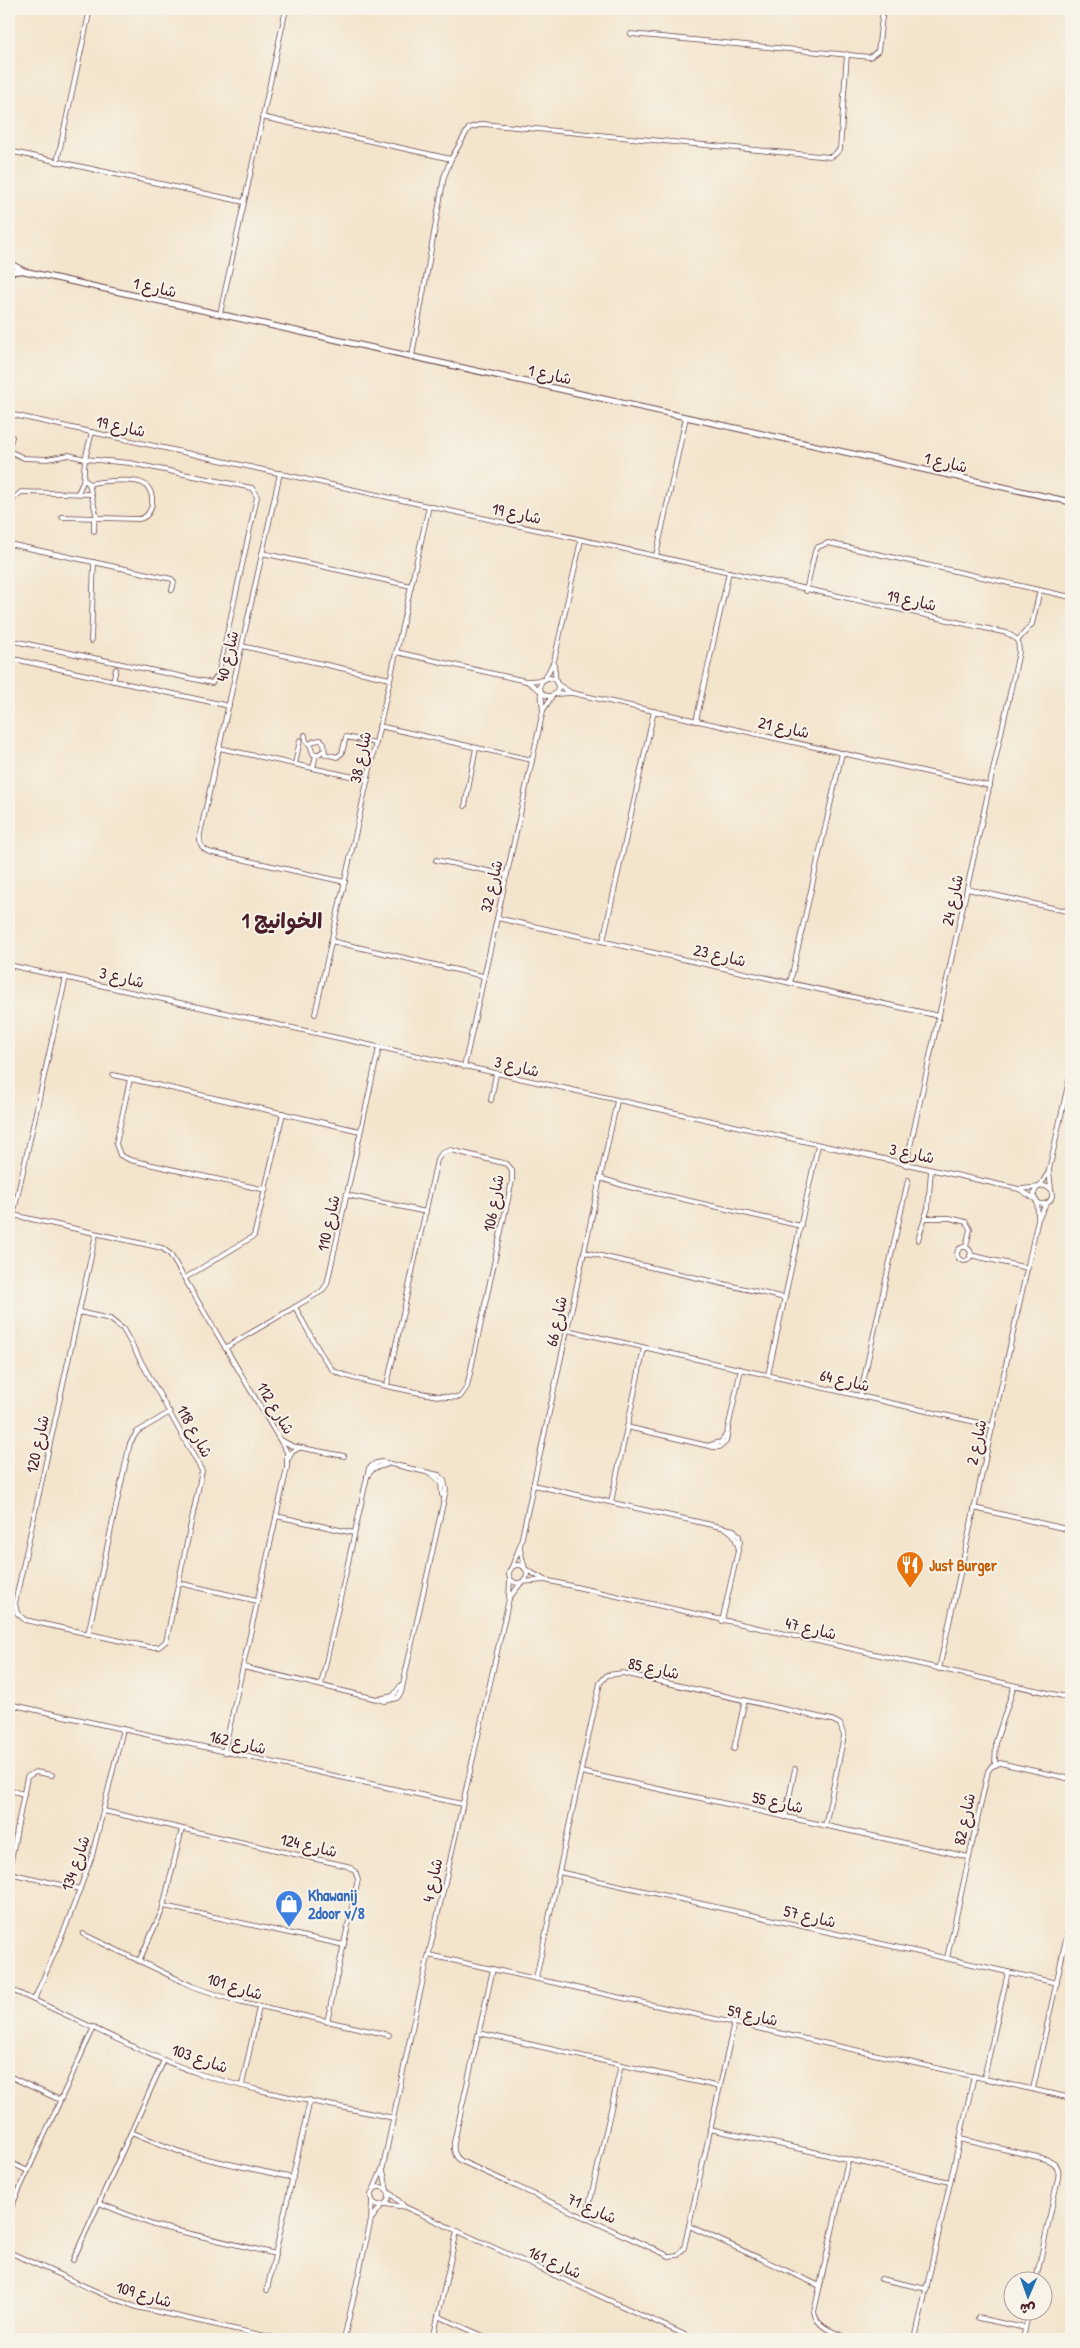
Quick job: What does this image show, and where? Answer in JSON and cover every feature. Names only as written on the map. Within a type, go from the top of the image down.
[{"type":"street","points":[[57,162],[90,9]]},
{"type":"street","points":[[220,314],[286,9]]},
{"type":"street","points":[[631,34],[870,57],[876,54],[882,9]]},
{"type":"street","points":[[412,356],[442,186],[451,159],[469,128],[478,124],[830,157],[840,149],[847,54]]},
{"type":"street","points":[[262,117],[451,159]]},
{"type":"street","points":[[9,150],[244,202]]},
{"type":"street","name":"شارع 1","points":[[9,262],[24,271]]},
{"type":"street","name":"شارع 1","points":[[9,272],[24,271],[1071,502]]},
{"type":"street","name":"شارع 19","points":[[9,414],[1006,633],[1018,640]]},
{"type":"street","points":[[656,556],[686,417]]},
{"type":"street","points":[[78,493],[84,479],[85,459],[92,432]]},
{"type":"street","points":[[9,446],[12,437]]},
{"type":"street","points":[[9,451],[21,458],[47,459],[69,456],[130,462],[249,488],[257,494],[215,681],[209,683],[116,666],[9,640]]},
{"type":"street","name":"شارع 40","points":[[280,473],[200,834],[201,846],[209,852],[345,882]]},
{"type":"street","points":[[84,479],[89,484],[96,518],[94,531]]},
{"type":"street","points":[[62,517],[142,518],[150,510],[151,494],[148,487],[138,482],[103,481],[89,484]]},
{"type":"street","points":[[9,520],[13,499],[21,492],[90,494]]},
{"type":"street","name":"شارع 38","points":[[315,1014],[428,506]]},
{"type":"street","points":[[541,692],[540,684],[554,662],[581,540]]},
{"type":"street","points":[[9,544],[172,578],[174,582],[172,590]]},
{"type":"street","points":[[806,590],[815,551],[818,547],[828,544],[1071,597]]},
{"type":"street","points":[[262,553],[411,586]]},
{"type":"street","points":[[91,641],[94,562]]},
{"type":"street","points":[[696,721],[730,572]]},
{"type":"street","points":[[1018,640],[1032,624],[1040,590]]},
{"type":"street","name":"شارع 24","points":[[906,1165],[1020,649],[1018,640]]},
{"type":"street","points":[[242,646],[390,679]]},
{"type":"street","points":[[396,652],[526,681],[551,678],[556,683]]},
{"type":"street","points":[[9,658],[229,706]]},
{"type":"street","points":[[526,681],[545,695],[554,694],[558,688],[554,662]]},
{"type":"street","points":[[113,681],[116,666]]},
{"type":"street","name":"شارع 21","points":[[556,683],[572,693]]},
{"type":"street","name":"شارع 32","points":[[464,1066],[543,711],[541,692]]},
{"type":"street","name":"شارع 21","points":[[554,694],[572,693],[990,786]]},
{"type":"street","name":"شارع 32","points":[[543,711],[554,694]]},
{"type":"street","points":[[603,941],[654,712]]},
{"type":"street","points":[[379,726],[532,760]]},
{"type":"street","points":[[305,735],[312,752],[316,755]]},
{"type":"street","points":[[323,751],[325,754],[339,756],[346,737],[376,742]]},
{"type":"street","points":[[295,764],[300,740]]},
{"type":"street","points":[[310,745],[314,741],[321,740],[324,743],[323,751]]},
{"type":"street","points":[[220,748],[368,780]]},
{"type":"street","points":[[464,806],[476,748]]},
{"type":"street","points":[[313,768],[316,755],[323,751]]},
{"type":"street","points":[[790,983],[842,753]]},
{"type":"street","points":[[436,860],[506,875]]},
{"type":"street","points":[[967,889],[1071,912]]},
{"type":"street","name":"شارع 23","points":[[497,918],[938,1016]]},
{"type":"street","points":[[331,941],[483,976]]},
{"type":"street","name":"شارع 3","points":[[9,965],[906,1165],[1020,1189],[1039,1186]]},
{"type":"street","points":[[9,1234],[66,977]]},
{"type":"street","name":"شارع 110","points":[[225,1348],[322,1291],[327,1284],[379,1048]]},
{"type":"street","points":[[1049,1170],[1034,1192],[1036,1200],[1047,1203],[1052,1197],[1049,1170],[1071,1071]]},
{"type":"street","points":[[492,1100],[496,1074]]},
{"type":"street","points":[[112,1075],[360,1131]]},
{"type":"street","points":[[130,1079],[116,1144],[120,1155],[125,1158],[266,1190]]},
{"type":"street","name":"شارع 66","points":[[512,1569],[520,1546],[617,1100]]},
{"type":"street","points":[[185,1278],[254,1236],[283,1113]]},
{"type":"street","points":[[768,1375],[818,1145]]},
{"type":"street","name":"شارع 106","points":[[447,1151],[504,1162],[512,1170],[512,1180],[467,1387],[460,1397],[452,1399],[387,1385],[437,1160],[447,1151]]},
{"type":"street","points":[[918,1240],[925,1218],[931,1170]]},
{"type":"street","points":[[600,1178],[629,1187],[801,1226]]},
{"type":"street","points":[[860,1396],[908,1180]]},
{"type":"street","points":[[1039,1186],[1047,1186],[1051,1189]]},
{"type":"street","name":"شارع 3","points":[[1020,1189],[1036,1200]]},
{"type":"street","points":[[347,1195],[426,1212]]},
{"type":"street","name":"شارع 2","points":[[938,1669],[1028,1268],[1038,1219],[1036,1200]]},
{"type":"street","name":"شارع 2","points":[[1038,1219],[1047,1203]]},
{"type":"street","name":"شارع 112","points":[[13,1215],[166,1250],[174,1258],[280,1440],[288,1459],[224,1752]]},
{"type":"street","points":[[925,1218],[950,1218],[966,1222],[970,1229],[966,1247]]},
{"type":"street","name":"شارع 120","points":[[96,1234],[15,1603],[17,1613],[25,1620],[149,1647]]},
{"type":"street","points":[[966,1247],[971,1249],[968,1261],[958,1258],[960,1248],[966,1247]]},
{"type":"street","points":[[584,1252],[785,1298]]},
{"type":"street","points":[[970,1255],[1028,1268]]},
{"type":"street","points":[[295,1307],[334,1371],[341,1375],[387,1385]]},
{"type":"street","name":"شارع 118","points":[[79,1312],[110,1319],[119,1325],[202,1471],[166,1641],[159,1647],[149,1647]]},
{"type":"street","name":"شارع 64","points":[[567,1330],[993,1426]]},
{"type":"street","points":[[611,1502],[644,1348]]},
{"type":"street","points":[[627,1427],[713,1447],[724,1445],[728,1438],[728,1430],[742,1370]]},
{"type":"street","points":[[88,1634],[130,1443],[137,1432],[170,1412]]},
{"type":"street","points":[[280,1440],[299,1448],[344,1456]]},
{"type":"street","points":[[288,1459],[292,1452],[299,1448]]},
{"type":"street","points":[[243,1668],[389,1701],[397,1698],[401,1693],[442,1498],[446,1490],[445,1483],[438,1475],[379,1462],[369,1468],[321,1685]]},
{"type":"street","points":[[533,1485],[727,1529],[737,1533],[740,1539],[722,1621]]},
{"type":"street","points":[[974,1508],[1071,1530]]},
{"type":"street","points":[[276,1516],[354,1533]]},
{"type":"street","name":"شارع 66","points":[[520,1546],[525,1569]]},
{"type":"street","points":[[518,1566],[525,1569],[526,1576],[522,1582],[515,1582],[510,1578],[512,1569],[518,1566]]},
{"type":"street","name":"شارع 47","points":[[525,1569],[545,1580],[1071,1698]]},
{"type":"street","name":"شارع 4","points":[[374,2188],[383,2167],[509,1599],[510,1578]]},
{"type":"street","name":"شارع 47","points":[[522,1582],[545,1580]]},
{"type":"street","name":"شارع 4","points":[[509,1599],[522,1582]]},
{"type":"street","points":[[179,1583],[257,1601]]},
{"type":"street","name":"شارع 85","points":[[536,1978],[600,1683],[607,1675],[623,1673],[832,1720],[842,1727],[844,1740],[825,1826]]},
{"type":"street","points":[[1014,1686],[996,1741],[995,1764],[1000,1763],[1071,1778]]},
{"type":"street","points":[[734,1749],[745,1700]]},
{"type":"street","name":"شارع 162","points":[[9,1704],[462,1804]]},
{"type":"street","name":"شارع 134","points":[[34,2000],[54,1957],[92,1856],[123,1729]]},
{"type":"street","name":"شارع 82","points":[[947,1958],[988,1771],[995,1764]]},
{"type":"street","points":[[784,1817],[795,1769]]},
{"type":"street","points":[[52,1776],[35,1772],[29,1774],[9,1872],[80,1889]]},
{"type":"street","name":"شارع 55","points":[[581,1772],[969,1857]]},
{"type":"street","points":[[9,1790],[24,1794]]},
{"type":"street","name":"شارع 124","points":[[104,1811],[352,1868],[358,1879],[327,2022]]},
{"type":"street","points":[[139,1961],[164,1906],[182,1829]]},
{"type":"street","name":"شارع 57","points":[[559,1872],[1057,1983]]},
{"type":"street","points":[[164,1906],[344,1946]]},
{"type":"street","points":[[1033,2089],[1071,1916]]},
{"type":"street","name":"شارع 101","points":[[83,1934],[206,1991],[259,2007],[389,2035]]},
{"type":"street","name":"شارع 59","points":[[429,1955],[1071,2098]]},
{"type":"street","name":"شارع 71","points":[[493,1969],[454,2142],[454,2153],[457,2158],[669,2256],[682,2252],[734,2023]]},
{"type":"street","points":[[984,2078],[1008,1972]]},
{"type":"street","name":"شارع 103","points":[[9,1989],[164,2060],[200,2073],[242,2085],[393,2118]]},
{"type":"street","points":[[242,2085],[259,2007]]},
{"type":"street","points":[[9,2212],[94,2027]]},
{"type":"street","points":[[479,2033],[720,2087]]},
{"type":"street","points":[[73,2260],[164,2060]]},
{"type":"street","points":[[586,2219],[621,2065]]},
{"type":"street","points":[[9,2076],[60,2100]]},
{"type":"street","points":[[916,2339],[974,2076]]},
{"type":"street","points":[[267,2290],[310,2100]]},
{"type":"street","points":[[710,2129],[950,2182]]},
{"type":"street","points":[[131,2132],[185,2154],[293,2178]]},
{"type":"street","points":[[960,2140],[1051,2160],[1058,2168],[1058,2178],[1038,2270]]},
{"type":"street","points":[[848,2160],[814,2312],[818,2322],[850,2339]]},
{"type":"street","points":[[9,2162],[28,2170]]},
{"type":"street","name":"شارع 4","points":[[383,2167],[388,2191]]},
{"type":"street","points":[[344,2339],[371,2220],[371,2193],[374,2188],[380,2186],[388,2191],[388,2200],[371,2220]]},
{"type":"street","name":"شارع 161","points":[[388,2191],[405,2207]]},
{"type":"street","points":[[372,2199],[375,2203],[383,2204]]},
{"type":"street","points":[[99,2203],[153,2225],[276,2254]]},
{"type":"street","name":"شارع 161","points":[[383,2204],[405,2207],[694,2339]]},
{"type":"street","points":[[689,2226],[820,2286]]},
{"type":"street","points":[[433,2339],[457,2231]]},
{"type":"street","name":"شارع 109","points":[[9,2252],[119,2301],[147,2310],[279,2339]]},
{"type":"street","points":[[880,2279],[927,2290]]},
{"type":"street","points":[[438,2316],[490,2339]]},
{"type":"street","points":[[978,2318],[1025,2328]]},
{"type":"street","points":[[1023,2339],[1027,2320]]},
{"type":"place","name":"Just Burger","points":[[910,1589]]},
{"type":"place","name":"Khawanij 2door v/8","points":[[289,1928]]},
{"type":"district","name":"الخوانيج 1","points":[[282,921]]}]
